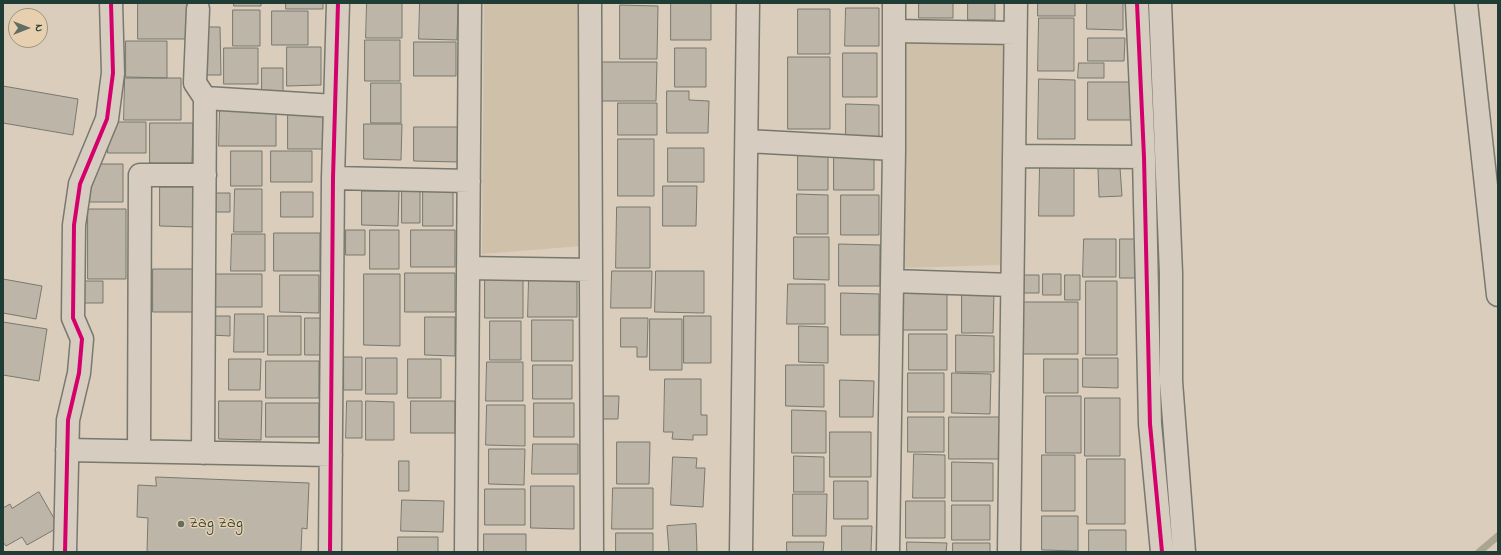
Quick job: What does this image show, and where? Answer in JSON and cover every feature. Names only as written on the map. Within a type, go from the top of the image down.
[{"type":"street","points":[[65,552],[68,420],[79,373],[82,339],[74,318],[74,225],[80,184],[108,119],[113,73],[111,3]]},
{"type":"street","points":[[330,552],[333,178],[338,3]]},
{"type":"street","points":[[466,552],[470,3]]},
{"type":"street","points":[[590,3],[592,552]]},
{"type":"street","points":[[741,552],[748,3]]},
{"type":"street","points":[[888,552],[894,149],[894,3]]},
{"type":"street","points":[[1009,552],[1016,3]]},
{"type":"street","points":[[1137,3],[1144,157],[1150,424],[1162,552]]},
{"type":"street","points":[[1160,3],[1171,273],[1171,381],[1184,552]]},
{"type":"street","points":[[1466,3],[1498,295]]},
{"type":"street","points":[[198,8],[195,83],[205,98],[203,453]]},
{"type":"street","points":[[894,31],[1015,33]]},
{"type":"street","points":[[205,98],[335,106]]},
{"type":"street","points":[[747,141],[894,149]]},
{"type":"street","points":[[1014,156],[1144,157]]},
{"type":"street","points":[[139,451],[140,175],[205,175]]},
{"type":"street","points":[[333,178],[469,181]]},
{"type":"street","points":[[468,268],[591,270]]},
{"type":"street","points":[[892,282],[1012,286]]},
{"type":"street","points":[[67,450],[331,455]]},
{"type":"shaded area","points":[[484,3],[583,3],[582,246],[482,254]]},
{"type":"shaded area","points":[[904,39],[1004,41],[1000,265],[904,268]]},
{"type":"building","points":[[138,3],[187,3],[187,39],[138,39]]},
{"type":"building","points":[[234,3],[261,3],[261,6],[234,6]]},
{"type":"building","points":[[286,3],[323,3],[323,9],[286,9]]},
{"type":"building","points":[[367,3],[402,3],[402,38],[366,38]]},
{"type":"building","points":[[420,3],[458,3],[457,40],[419,39]]},
{"type":"building","points":[[671,3],[711,3],[711,40],[671,40]]},
{"type":"building","points":[[919,3],[953,3],[953,18],[919,18]]},
{"type":"building","points":[[968,3],[995,3],[995,20],[968,20]]},
{"type":"building","points":[[1038,3],[1075,3],[1075,16],[1038,16]]},
{"type":"building","points":[[1087,3],[1123,3],[1123,30],[1087,29]]},
{"type":"building","points":[[620,5],[658,6],[657,59],[620,59]]},
{"type":"building","points":[[846,8],[879,8],[879,46],[845,46]]},
{"type":"building","points":[[798,9],[830,9],[830,54],[798,54]]},
{"type":"building","points":[[233,10],[260,10],[260,46],[233,46]]},
{"type":"building","points":[[272,11],[308,11],[308,45],[272,45]]},
{"type":"building","points":[[1039,18],[1074,18],[1074,71],[1038,71]]},
{"type":"building","points":[[203,27],[220,27],[221,75],[203,75]]},
{"type":"building","points":[[1088,38],[1125,38],[1124,61],[1088,61]]},
{"type":"building","points":[[365,40],[400,40],[400,81],[365,81]]},
{"type":"building","points":[[126,41],[167,41],[167,78],[126,77]]},
{"type":"building","points":[[414,42],[456,42],[456,76],[414,76]]},
{"type":"building","points":[[287,47],[321,47],[321,85],[287,86]]},
{"type":"building","points":[[224,48],[258,48],[258,84],[224,84]]},
{"type":"building","points":[[675,48],[706,48],[706,87],[675,87]]},
{"type":"building","points":[[843,53],[877,53],[877,97],[843,97]]},
{"type":"building","points":[[788,57],[830,57],[830,129],[788,129]]},
{"type":"building","points":[[602,62],[657,62],[656,101],[602,101]]},
{"type":"building","points":[[1079,63],[1104,63],[1104,78],[1078,78]]},
{"type":"building","points":[[262,68],[283,68],[283,92],[262,93]]},
{"type":"building","points":[[125,78],[181,78],[181,120],[124,120]]},
{"type":"building","points":[[1039,79],[1075,80],[1075,139],[1038,139]]},
{"type":"building","points":[[1088,82],[1131,82],[1131,120],[1088,120]]},
{"type":"building","points":[[371,83],[401,83],[401,123],[371,123]]},
{"type":"building","points":[[3,86],[78,99],[73,135],[3,123]]},
{"type":"building","points":[[667,91],[689,91],[689,100],[709,101],[708,133],[667,133]]},
{"type":"building","points":[[618,103],[657,103],[657,135],[618,135]]},
{"type":"building","points":[[846,104],[879,105],[879,142],[846,141]]},
{"type":"building","points":[[220,109],[276,109],[276,146],[219,146]]},
{"type":"building","points":[[288,109],[323,109],[323,149],[288,149]]},
{"type":"building","points":[[108,122],[146,122],[146,153],[108,153]]},
{"type":"building","points":[[150,123],[193,123],[192,163],[150,163]]},
{"type":"building","points":[[364,124],[402,124],[401,160],[364,159]]},
{"type":"building","points":[[414,127],[459,127],[459,162],[414,161]]},
{"type":"building","points":[[618,139],[654,139],[654,196],[618,196]]},
{"type":"building","points":[[668,148],[704,148],[704,182],[668,182]]},
{"type":"building","points":[[798,150],[828,150],[828,190],[798,190]]},
{"type":"building","points":[[231,151],[262,151],[262,186],[231,186]]},
{"type":"building","points":[[271,151],[312,151],[312,182],[271,182]]},
{"type":"building","points":[[834,152],[874,152],[874,190],[834,190]]},
{"type":"building","points":[[90,164],[123,164],[123,202],[90,202]]},
{"type":"building","points":[[1040,164],[1074,164],[1074,216],[1039,216]]},
{"type":"building","points":[[1120,168],[1122,196],[1099,197],[1098,169]]},
{"type":"building","points":[[663,186],[697,186],[696,226],[663,226]]},
{"type":"building","points":[[160,187],[195,187],[194,227],[160,226]]},
{"type":"building","points":[[235,189],[262,189],[262,232],[234,232]]},
{"type":"building","points":[[402,189],[420,190],[420,223],[402,223]]},
{"type":"building","points":[[362,191],[399,191],[398,226],[362,225]]},
{"type":"building","points":[[423,191],[453,191],[453,226],[423,226]]},
{"type":"building","points":[[281,192],[313,192],[313,217],[281,217]]},
{"type":"building","points":[[209,193],[230,193],[230,212],[209,212]]},
{"type":"building","points":[[797,194],[828,195],[828,234],[797,234]]},
{"type":"building","points":[[841,195],[879,195],[879,235],[841,235]]},
{"type":"building","points":[[617,207],[650,207],[650,268],[616,268]]},
{"type":"building","points":[[88,209],[126,209],[126,279],[88,279]]},
{"type":"building","points":[[346,230],[365,230],[365,255],[346,255]]},
{"type":"building","points":[[370,230],[399,230],[399,269],[370,269]]},
{"type":"building","points":[[411,230],[455,230],[455,267],[411,267]]},
{"type":"building","points":[[274,233],[320,233],[320,271],[274,271]]},
{"type":"building","points":[[232,234],[265,234],[265,271],[231,271]]},
{"type":"building","points":[[794,237],[829,237],[829,280],[794,279]]},
{"type":"building","points":[[1084,239],[1116,239],[1116,277],[1083,277]]},
{"type":"building","points":[[1120,239],[1135,239],[1135,278],[1120,278]]},
{"type":"building","points":[[839,244],[880,245],[880,286],[839,286]]},
{"type":"building","points":[[153,269],[195,269],[194,312],[153,312]]},
{"type":"building","points":[[612,271],[652,271],[651,308],[611,308]]},
{"type":"building","points":[[656,271],[704,271],[704,313],[655,312]]},
{"type":"building","points":[[405,273],[455,273],[455,312],[405,312]]},
{"type":"building","points":[[215,274],[262,274],[262,307],[215,307]]},
{"type":"building","points":[[364,274],[400,274],[400,346],[364,345]]},
{"type":"building","points":[[1043,274],[1061,274],[1061,295],[1043,295]]},
{"type":"building","points":[[280,275],[319,275],[319,313],[280,312]]},
{"type":"building","points":[[1022,275],[1039,275],[1039,293],[1022,293]]},
{"type":"building","points":[[1065,275],[1080,275],[1080,300],[1065,300]]},
{"type":"building","points":[[485,276],[523,276],[523,318],[485,318]]},
{"type":"building","points":[[529,277],[577,277],[577,317],[528,317]]},
{"type":"building","points":[[3,279],[42,286],[36,319],[3,313]]},
{"type":"building","points":[[81,281],[103,281],[103,303],[81,303]]},
{"type":"building","points":[[1086,281],[1117,281],[1117,355],[1086,355]]},
{"type":"building","points":[[788,284],[825,284],[825,324],[787,324]]},
{"type":"building","points":[[902,291],[947,291],[947,330],[902,330]]},
{"type":"building","points":[[841,293],[879,294],[879,335],[841,335]]},
{"type":"building","points":[[962,293],[994,293],[993,333],[962,333]]},
{"type":"building","points":[[1022,302],[1078,302],[1078,354],[1022,354]]},
{"type":"building","points":[[235,314],[264,314],[264,352],[234,352]]},
{"type":"building","points":[[210,316],[230,316],[230,336],[210,335]]},
{"type":"building","points":[[268,316],[301,316],[301,355],[268,355]]},
{"type":"building","points":[[684,316],[711,316],[711,363],[684,363]]},
{"type":"building","points":[[425,317],[455,317],[455,356],[425,355]]},
{"type":"building","points":[[305,318],[323,318],[322,355],[305,355]]},
{"type":"building","points":[[621,318],[648,318],[647,357],[637,357],[637,347],[621,347]]},
{"type":"building","points":[[650,319],[682,319],[682,370],[650,370]]},
{"type":"building","points":[[532,320],[573,320],[573,361],[532,361]]},
{"type":"building","points":[[490,321],[521,321],[521,360],[490,360]]},
{"type":"building","points":[[3,322],[47,329],[39,381],[3,375]]},
{"type":"building","points":[[799,326],[828,327],[828,363],[799,362]]},
{"type":"building","points":[[909,334],[947,334],[947,370],[909,370]]},
{"type":"building","points":[[956,335],[994,336],[994,372],[956,372]]},
{"type":"building","points":[[344,357],[362,357],[362,390],[344,390]]},
{"type":"building","points":[[366,358],[397,358],[397,394],[366,394]]},
{"type":"building","points":[[1083,358],[1118,358],[1118,388],[1083,387]]},
{"type":"building","points":[[229,359],[261,359],[260,390],[229,390]]},
{"type":"building","points":[[408,359],[441,359],[441,398],[408,398]]},
{"type":"building","points":[[1044,359],[1078,359],[1078,393],[1044,393]]},
{"type":"building","points":[[266,361],[319,361],[319,398],[266,398]]},
{"type":"building","points":[[487,362],[523,362],[523,401],[486,401]]},
{"type":"building","points":[[533,365],[572,365],[572,399],[533,399]]},
{"type":"building","points":[[786,365],[824,365],[824,407],[786,406]]},
{"type":"building","points":[[908,373],[944,373],[944,412],[908,412]]},
{"type":"building","points":[[952,373],[991,374],[990,414],[952,413]]},
{"type":"building","points":[[665,379],[701,379],[701,415],[707,415],[707,435],[693,435],[693,440],[672,439],[673,432],[664,432]]},
{"type":"building","points":[[840,380],[874,381],[873,417],[840,417]]},
{"type":"building","points":[[602,396],[619,396],[618,419],[602,419]]},
{"type":"building","points":[[1046,396],[1081,396],[1081,453],[1046,453]]},
{"type":"building","points":[[1085,398],[1120,398],[1120,456],[1085,456]]},
{"type":"building","points":[[219,401],[262,401],[261,440],[219,439]]},
{"type":"building","points":[[347,401],[362,401],[362,438],[346,438]]},
{"type":"building","points":[[366,401],[394,402],[394,440],[366,440]]},
{"type":"building","points":[[411,401],[455,401],[455,433],[411,433]]},
{"type":"building","points":[[266,403],[319,403],[319,437],[266,437]]},
{"type":"building","points":[[534,403],[574,403],[574,437],[534,437]]},
{"type":"building","points":[[487,405],[525,405],[525,446],[486,445]]},
{"type":"building","points":[[792,410],[826,411],[826,453],[792,453]]},
{"type":"building","points":[[908,417],[944,417],[944,452],[908,452]]},
{"type":"building","points":[[949,417],[1001,417],[1001,459],[949,459]]},
{"type":"building","points":[[830,432],[871,432],[871,477],[830,477]]},
{"type":"building","points":[[617,442],[650,442],[649,484],[617,484]]},
{"type":"building","points":[[533,444],[578,444],[578,474],[532,474]]},
{"type":"building","points":[[489,449],[525,449],[524,485],[489,484]]},
{"type":"building","points":[[914,454],[945,455],[945,498],[913,498]]},
{"type":"building","points":[[1042,455],[1075,455],[1075,511],[1042,511]]},
{"type":"building","points":[[794,456],[824,457],[824,492],[794,492]]},
{"type":"building","points":[[673,457],[697,458],[696,468],[705,468],[703,507],[671,505]]},
{"type":"building","points":[[1087,459],[1125,459],[1125,524],[1087,524]]},
{"type":"building","points":[[399,461],[409,461],[409,491],[399,491]]},
{"type":"building","points":[[952,462],[993,463],[993,501],[952,501]]},
{"type":"building","points":[[156,477],[309,483],[307,529],[302,528],[301,552],[147,552],[148,518],[137,517],[138,485],[156,486]]},
{"type":"building","points":[[834,481],[868,481],[868,519],[834,519]]},
{"type":"building","points":[[531,486],[574,486],[574,529],[531,528]]},
{"type":"building","points":[[613,488],[653,488],[653,529],[612,529]]},
{"type":"building","points":[[485,489],[525,489],[525,525],[485,525]]},
{"type":"building","points":[[39,492],[59,527],[27,545],[22,537],[6,546],[3,542],[3,508],[10,504],[12,508]]},
{"type":"building","points":[[793,494],[827,494],[826,536],[793,536]]},
{"type":"building","points":[[402,500],[444,501],[443,532],[401,531]]},
{"type":"building","points":[[906,501],[945,501],[945,538],[906,538]]},
{"type":"building","points":[[952,505],[990,505],[990,540],[952,540]]},
{"type":"building","points":[[1042,516],[1078,516],[1078,551],[1042,550]]},
{"type":"building","points":[[696,524],[697,552],[669,552],[667,526]]},
{"type":"building","points":[[842,526],[872,526],[871,552],[842,552]]},
{"type":"building","points":[[1089,530],[1126,530],[1126,552],[1089,552]]},
{"type":"building","points":[[616,533],[653,533],[653,552],[616,552]]},
{"type":"building","points":[[484,534],[526,534],[526,552],[484,552]]},
{"type":"building","points":[[398,537],[438,537],[438,552],[398,552]]},
{"type":"building","points":[[787,542],[824,542],[823,552],[787,552]]},
{"type":"building","points":[[907,542],[947,543],[946,552],[907,552]]},
{"type":"building","points":[[953,543],[990,543],[990,552],[953,552]]},
{"type":"waterway","points":[[1162,395],[1162,415],[1166,452]]},
{"type":"waterway","points":[[1479,552],[1498,536]]},
{"type":"cycle path","points":[[65,552],[68,420],[79,373],[82,339],[73,318],[74,225],[80,184],[107,119],[113,73],[111,3]]},
{"type":"cycle path","points":[[330,552],[333,178],[338,3]]},
{"type":"cycle path","points":[[1137,3],[1144,157],[1150,424],[1162,552]]},
{"type":"place","name":"Zag Zag","points":[[181,524]]}]
